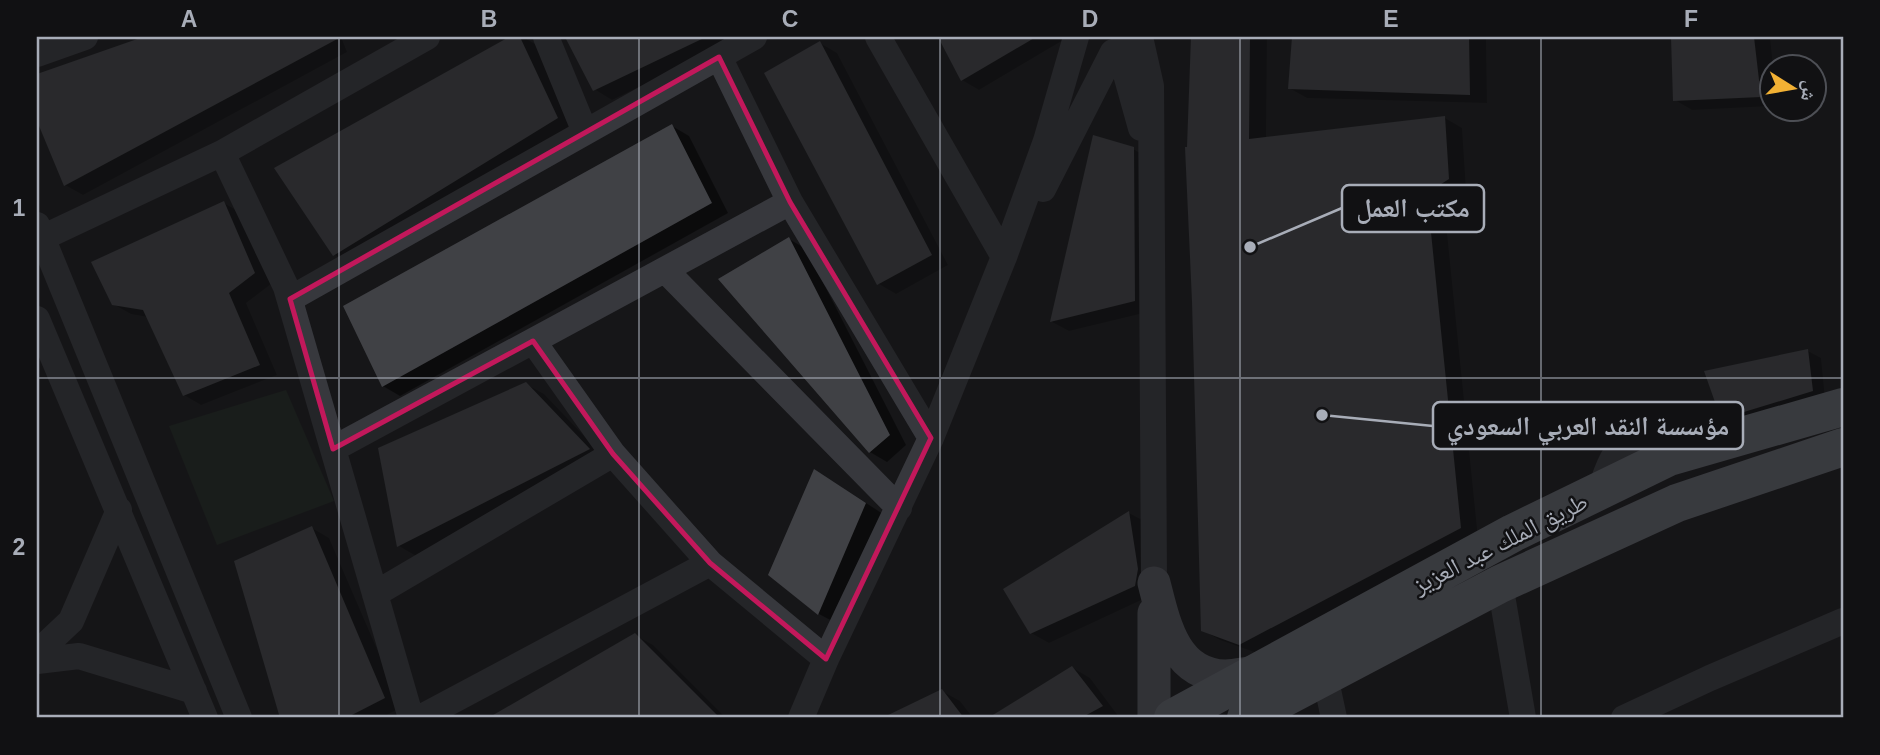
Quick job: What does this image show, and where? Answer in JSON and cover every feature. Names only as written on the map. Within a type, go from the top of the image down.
[{"type":"highway","name":"طريق الملك عبد العزيز","points":[[1173,718],[1513,533],[1669,457],[1843,407]]},
{"type":"highway","name":"طريق الملك عبد العزيز","points":[[1246,718],[1500,584],[1676,503],[1843,447]]},
{"type":"main road","points":[[1154,583],[1165,627],[1180,655],[1199,670],[1224,676],[1258,672]]},
{"type":"main road","points":[[1154,583],[1154,718]]},
{"type":"street","points":[[37,54],[85,37]]},
{"type":"street","points":[[546,37],[585,132]]},
{"type":"street","points":[[290,299],[754,37]]},
{"type":"street","points":[[878,37],[1004,257]]},
{"type":"street","points":[[801,718],[826,659],[931,438],[1004,257],[1046,141],[1077,37],[1091,49],[1102,52],[1126,44]]},
{"type":"street","points":[[1149,37],[1154,583]]},
{"type":"street","points":[[239,718],[39,234],[222,153],[417,40]]},
{"type":"street","points":[[1004,257],[1126,44]]},
{"type":"street","points":[[1126,44],[1151,86]]},
{"type":"street","points":[[1126,44],[1152,167]]},
{"type":"street","points":[[719,57],[790,202],[931,438]]},
{"type":"street","points":[[222,153],[286,287],[411,718]]},
{"type":"street","points":[[333,449],[790,202]]},
{"type":"street","points":[[664,270],[899,508]]},
{"type":"street","points":[[37,319],[205,718]]},
{"type":"street","points":[[533,341],[613,454],[710,563],[826,659]]},
{"type":"street","points":[[375,594],[613,454]]},
{"type":"street","points":[[37,653],[71,621],[118,510]]},
{"type":"street","points":[[420,718],[710,563]]},
{"type":"street","points":[[1500,584],[1523,718]]},
{"type":"street","points":[[1624,718],[1843,621]]},
{"type":"street","points":[[37,662],[79,656],[194,691]]},
{"type":"street","points":[[1325,676],[1334,718]]},
{"type":"highlighted area","points":[[719,57],[790,202],[931,438],[826,659],[710,563],[613,454],[533,341],[333,449],[290,299]]},
{"type":"shaded area","points":[[286,390],[334,501],[217,545],[169,426]]},
{"type":"building","points":[[143,37],[341,37],[64,186],[37,121],[37,74]]},
{"type":"building","points":[[509,37],[520,37],[558,118],[333,256],[274,168]]},
{"type":"building","points":[[565,37],[706,37],[593,91]]},
{"type":"building","points":[[938,37],[1036,37],[961,81]]},
{"type":"building","points":[[1191,37],[1250,37],[1249,139],[1445,116],[1449,179],[1427,193],[1461,528],[1239,645],[1201,631],[1185,147]]},
{"type":"building","points":[[1292,37],[1469,37],[1470,95],[1288,89]]},
{"type":"building","points":[[1671,37],[1754,37],[1758,97],[1673,101]]},
{"type":"building","points":[[820,41],[932,255],[877,285],[764,73]]},
{"type":"building","points":[[672,124],[712,203],[382,387],[343,306]]},
{"type":"building","points":[[1093,135],[1134,147],[1135,301],[1050,322]]},
{"type":"building","points":[[224,201],[255,273],[229,293],[260,365],[183,396],[143,310],[112,305],[91,262]]},
{"type":"building","points":[[789,237],[890,435],[869,453],[718,279]]},
{"type":"building","points":[[1808,349],[1813,391],[1721,419],[1704,371]]},
{"type":"building","points":[[526,382],[590,449],[397,547],[378,448]]},
{"type":"building","points":[[814,469],[866,503],[818,615],[768,575]]},
{"type":"building","points":[[1129,511],[1138,569],[1135,586],[1030,634],[1003,589]]},
{"type":"building","points":[[312,526],[385,698],[346,718],[280,718],[234,561]]},
{"type":"building","points":[[635,633],[720,718],[488,718]]},
{"type":"building","points":[[1072,666],[1103,706],[1081,718],[988,718]]},
{"type":"building","points":[[942,689],[964,718],[882,718]]},
{"type":"place","name":"مكتب العمل","points":[[1250,247]]},
{"type":"place","name":"مؤسسة النقد العربي السعودي","points":[[1322,415]]}]
